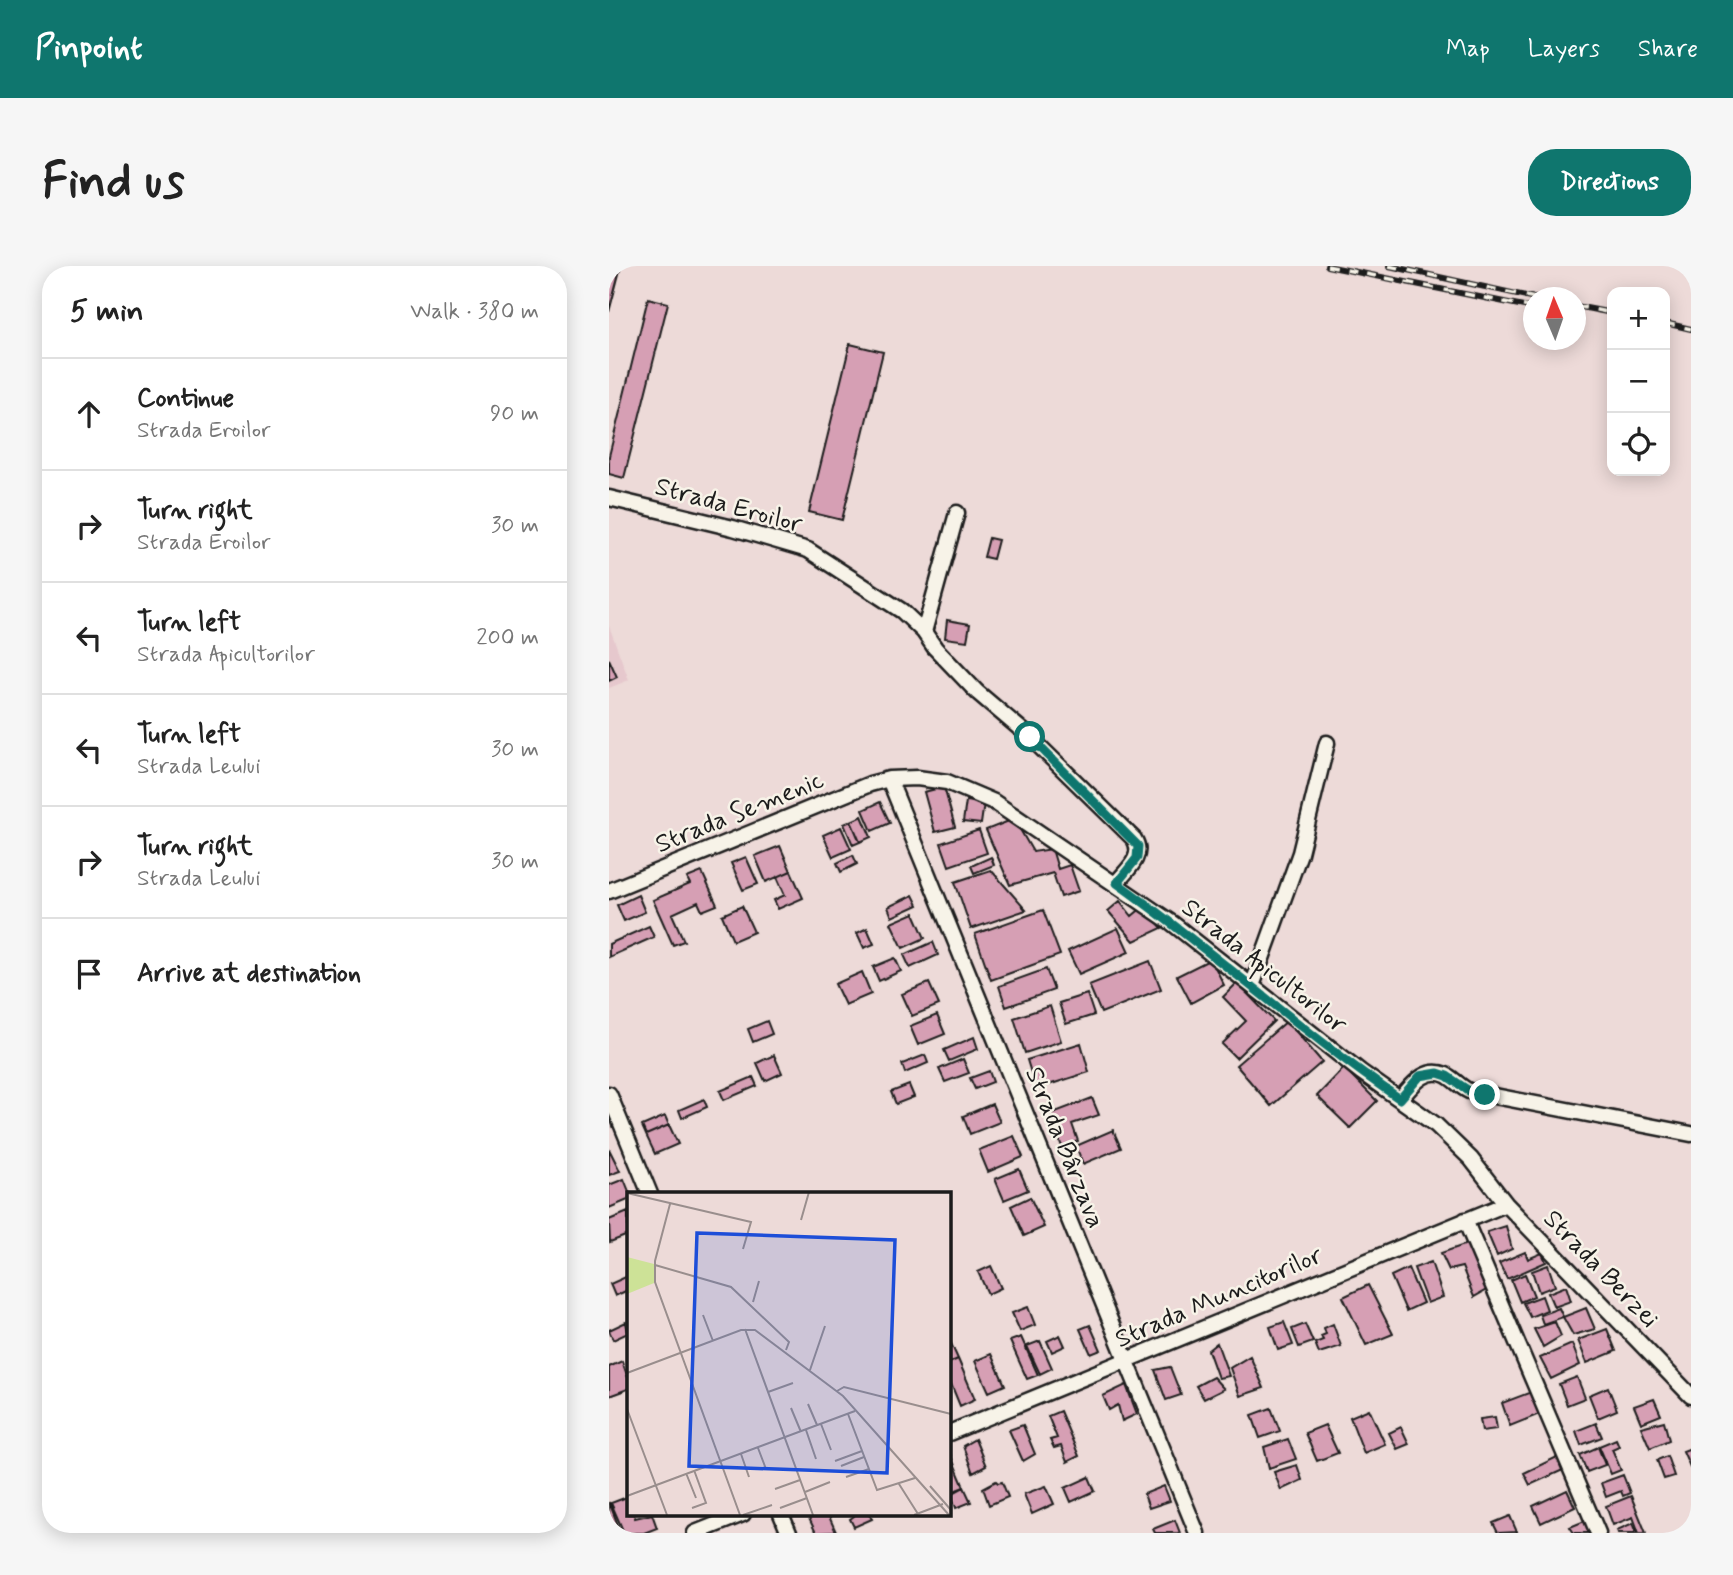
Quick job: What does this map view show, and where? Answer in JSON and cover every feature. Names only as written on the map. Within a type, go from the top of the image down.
[{"type":"street","name":"Strada Eroilor","points":[[609,498],[733,528],[808,550],[902,611],[977,692],[1030,737],[1133,839],[1138,846],[1137,858],[1117,883]]},
{"type":"street","points":[[924,632],[957,513]]},
{"type":"street","points":[[1252,986],[1300,853],[1327,743]]},
{"type":"street","name":"Strada Apicultorilor","points":[[889,779],[918,778],[947,782],[994,802],[1117,883],[1361,1072],[1436,1125],[1471,1159],[1506,1204]]},
{"type":"street","name":"Strada Semenic","points":[[609,891],[870,784],[889,779]]},
{"type":"street","name":"Strada Bârzava","points":[[889,779],[1196,1533]]},
{"type":"street","points":[[1400,1099],[1420,1076],[1438,1073],[1477,1093],[1691,1134]]},
{"type":"street","points":[[609,1094],[649,1192]]},
{"type":"street","name":"Strada Muncitorilor","points":[[950,1433],[1506,1204]]},
{"type":"street","name":"Strada Berzei","points":[[1506,1204],[1691,1395]]},
{"type":"street","points":[[1465,1220],[1598,1533]]},
{"type":"street","points":[[695,1533],[738,1516]]},
{"type":"street","points":[[782,1516],[789,1533]]},
{"type":"shaded area","points":[[609,626],[629,680],[609,688]]},
{"type":"building","points":[[609,268],[620,270],[609,312]]},
{"type":"building","points":[[648,298],[668,303],[624,478],[609,474],[609,456]]},
{"type":"building","points":[[850,344],[883,352],[842,520],[809,512]]},
{"type":"building","points":[[989,538],[998,540],[993,559],[984,557]]},
{"type":"building","points":[[947,620],[970,624],[967,641],[945,638]]},
{"type":"building","points":[[609,659],[617,677],[609,681]]},
{"type":"building","points":[[944,787],[955,827],[935,832],[924,792]]},
{"type":"building","points":[[966,801],[984,803],[981,824],[963,822]]},
{"type":"building","points":[[880,802],[890,823],[872,831],[863,810]]},
{"type":"building","points":[[862,816],[871,837],[860,842],[851,821]]},
{"type":"building","points":[[1014,819],[1033,852],[1052,849],[1058,869],[1070,865],[1079,891],[1061,897],[1053,873],[1010,885],[986,830]]},
{"type":"building","points":[[851,821],[860,842],[853,845],[844,824]]},
{"type":"building","points":[[841,827],[851,849],[833,857],[823,835]]},
{"type":"building","points":[[979,830],[987,853],[949,866],[941,843]]},
{"type":"building","points":[[780,846],[791,871],[766,882],[755,856]]},
{"type":"building","points":[[853,855],[857,864],[841,872],[837,863]]},
{"type":"building","points":[[746,857],[758,884],[743,890],[731,863]]},
{"type":"building","points":[[991,857],[994,865],[974,873],[971,866]]},
{"type":"building","points":[[991,870],[1026,910],[971,929],[955,882]]},
{"type":"building","points":[[791,871],[803,898],[778,909],[774,900],[785,895],[777,877]]},
{"type":"building","points":[[702,872],[717,905],[702,911],[698,902],[672,914],[684,941],[673,945],[653,900],[690,884],[687,878]]},
{"type":"building","points":[[638,895],[645,912],[624,921],[617,905]]},
{"type":"building","points":[[913,895],[918,905],[892,917],[888,907]]},
{"type":"building","points":[[1120,901],[1132,916],[1144,906],[1162,928],[1134,941],[1108,911]]},
{"type":"building","points":[[742,906],[754,932],[733,941],[722,915]]},
{"type":"building","points":[[1043,910],[1060,955],[991,980],[975,934]]},
{"type":"building","points":[[914,913],[925,938],[903,948],[891,923]]},
{"type":"building","points":[[649,926],[654,937],[609,957],[609,944]]},
{"type":"building","points":[[867,928],[874,944],[864,948],[857,933]]},
{"type":"building","points":[[1118,928],[1129,952],[1079,974],[1068,951]]},
{"type":"building","points":[[933,942],[938,955],[910,968],[904,955]]},
{"type":"building","points":[[895,958],[901,971],[879,981],[873,967]]},
{"type":"building","points":[[1211,959],[1224,985],[1191,1003],[1177,976]]},
{"type":"building","points":[[1150,961],[1161,989],[1101,1013],[1089,985]]},
{"type":"building","points":[[1046,969],[1054,990],[1006,1007],[999,986]]},
{"type":"building","points":[[862,972],[871,994],[845,1005],[835,984]]},
{"type":"building","points":[[929,983],[939,1005],[912,1016],[902,994]]},
{"type":"building","points":[[1237,983],[1274,1021],[1236,1058],[1222,1044],[1246,1021],[1223,997]]},
{"type":"building","points":[[1087,994],[1094,1015],[1066,1024],[1059,1003]]},
{"type":"building","points":[[1050,1006],[1061,1041],[1025,1053],[1014,1018]]},
{"type":"building","points":[[937,1015],[945,1034],[918,1045],[910,1026]]},
{"type":"building","points":[[767,1021],[772,1034],[753,1042],[748,1029]]},
{"type":"building","points":[[1287,1021],[1322,1062],[1271,1106],[1236,1065]]},
{"type":"building","points":[[974,1037],[978,1049],[949,1061],[944,1050]]},
{"type":"building","points":[[1081,1043],[1089,1072],[1036,1089],[1027,1060]]},
{"type":"building","points":[[774,1055],[782,1073],[765,1081],[757,1063]]},
{"type":"building","points":[[925,1055],[928,1063],[905,1073],[902,1064]]},
{"type":"building","points":[[963,1059],[969,1073],[945,1082],[939,1069]]},
{"type":"building","points":[[1344,1068],[1377,1101],[1350,1128],[1317,1096]]},
{"type":"building","points":[[989,1071],[993,1082],[975,1089],[970,1078]]},
{"type":"building","points":[[753,1077],[757,1086],[724,1100],[720,1091]]},
{"type":"building","points":[[909,1085],[914,1097],[896,1104],[891,1092]]},
{"type":"building","points":[[1092,1098],[1099,1115],[1072,1124],[1078,1141],[1062,1147],[1050,1114]]},
{"type":"building","points":[[704,1099],[707,1107],[682,1118],[679,1110]]},
{"type":"building","points":[[992,1104],[1000,1122],[970,1134],[963,1116]]},
{"type":"building","points":[[665,1116],[669,1125],[646,1135],[642,1126]]},
{"type":"building","points":[[669,1125],[678,1144],[655,1154],[646,1135]]},
{"type":"building","points":[[1113,1130],[1121,1148],[1083,1164],[1076,1146]]},
{"type":"building","points":[[1014,1136],[1023,1157],[988,1172],[979,1150]]},
{"type":"building","points":[[609,1149],[620,1171],[609,1175]]},
{"type":"building","points":[[1019,1169],[1028,1190],[1004,1200],[995,1179]]},
{"type":"building","points":[[624,1179],[629,1192],[627,1192],[627,1200],[609,1208],[609,1185]]},
{"type":"building","points":[[1030,1197],[1044,1227],[1024,1236],[1011,1206]]},
{"type":"building","points":[[627,1212],[627,1235],[610,1242],[609,1220]]},
{"type":"building","points":[[1506,1226],[1512,1249],[1497,1256],[1487,1232]]},
{"type":"building","points":[[1470,1243],[1488,1289],[1474,1297],[1462,1267],[1449,1270],[1441,1253]]},
{"type":"building","points":[[1525,1252],[1528,1259],[1542,1253],[1546,1262],[1507,1279],[1499,1263]]},
{"type":"building","points":[[1431,1262],[1443,1297],[1427,1303],[1414,1268]]},
{"type":"building","points":[[1548,1265],[1555,1286],[1539,1292],[1532,1271]]},
{"type":"building","points":[[991,1266],[1001,1288],[988,1294],[978,1272]]},
{"type":"building","points":[[1408,1268],[1423,1303],[1406,1311],[1391,1276]]},
{"type":"building","points":[[1525,1274],[1534,1296],[1520,1302],[1511,1280]]},
{"type":"building","points":[[627,1276],[627,1290],[615,1296],[610,1284]]},
{"type":"building","points":[[1368,1285],[1393,1334],[1366,1345],[1343,1297]]},
{"type":"building","points":[[1566,1286],[1571,1301],[1554,1307],[1548,1293]]},
{"type":"building","points":[[1542,1296],[1547,1310],[1530,1317],[1523,1303]]},
{"type":"building","points":[[1028,1307],[1035,1325],[1020,1331],[1012,1313]]},
{"type":"building","points":[[1559,1308],[1563,1317],[1543,1324],[1540,1315]]},
{"type":"building","points":[[1586,1308],[1595,1329],[1573,1335],[1563,1317]]},
{"type":"building","points":[[626,1322],[627,1333],[613,1340],[609,1330]]},
{"type":"building","points":[[1284,1322],[1293,1345],[1278,1350],[1270,1327]]},
{"type":"building","points":[[1555,1322],[1561,1336],[1543,1347],[1534,1329]]},
{"type":"building","points":[[1305,1324],[1313,1342],[1299,1347],[1292,1329]]},
{"type":"building","points":[[1333,1324],[1341,1346],[1319,1353],[1315,1343],[1323,1340],[1321,1336],[1326,1334],[1324,1328]]},
{"type":"building","points":[[1090,1325],[1101,1350],[1091,1354],[1080,1329]]},
{"type":"building","points":[[1607,1329],[1616,1351],[1587,1363],[1578,1340]]},
{"type":"building","points":[[1060,1335],[1065,1346],[1052,1352],[1047,1341]]},
{"type":"building","points":[[1021,1337],[1038,1375],[1027,1379],[1010,1341]]},
{"type":"building","points":[[950,1341],[958,1359],[950,1363]]},
{"type":"building","points":[[1040,1341],[1052,1368],[1040,1374],[1027,1346]]},
{"type":"building","points":[[1217,1343],[1229,1376],[1218,1378],[1208,1350]]},
{"type":"building","points":[[1572,1344],[1580,1365],[1551,1379],[1540,1358]]},
{"type":"building","points":[[991,1354],[1005,1385],[989,1392],[975,1361]]},
{"type":"building","points":[[1250,1356],[1264,1388],[1240,1396],[1230,1368]]},
{"type":"building","points":[[958,1359],[975,1399],[960,1406],[950,1381],[950,1363]]},
{"type":"building","points":[[622,1361],[627,1375],[627,1389],[609,1396],[609,1367]]},
{"type":"building","points":[[1170,1367],[1181,1395],[1166,1400],[1155,1370]]},
{"type":"building","points":[[1213,1377],[1224,1389],[1204,1399],[1196,1386]]},
{"type":"building","points":[[1577,1377],[1585,1398],[1567,1405],[1559,1384]]},
{"type":"building","points":[[1126,1385],[1137,1414],[1122,1421],[1118,1405],[1109,1410],[1103,1396]]},
{"type":"building","points":[[1608,1387],[1617,1410],[1598,1418],[1589,1395]]},
{"type":"building","points":[[1534,1391],[1542,1413],[1510,1426],[1502,1403]]},
{"type":"building","points":[[1654,1399],[1661,1415],[1641,1423],[1634,1406]]},
{"type":"building","points":[[1271,1408],[1280,1431],[1260,1438],[1252,1415]]},
{"type":"building","points":[[1369,1409],[1385,1444],[1364,1453],[1350,1417]]},
{"type":"building","points":[[1060,1411],[1079,1456],[1067,1462],[1061,1446],[1054,1448],[1050,1440],[1057,1438],[1048,1416]]},
{"type":"building","points":[[1495,1417],[1497,1429],[1482,1431],[1480,1419]]},
{"type":"building","points":[[1664,1421],[1669,1440],[1650,1448],[1641,1427]]},
{"type":"building","points":[[1596,1423],[1602,1437],[1581,1445],[1576,1431]]},
{"type":"building","points":[[1023,1425],[1035,1454],[1023,1461],[1009,1430]]},
{"type":"building","points":[[1325,1425],[1338,1453],[1317,1461],[1305,1433]]},
{"type":"building","points":[[1401,1427],[1409,1444],[1397,1449],[1389,1433]]},
{"type":"building","points":[[975,1439],[986,1466],[973,1473],[963,1446]]},
{"type":"building","points":[[1288,1439],[1296,1459],[1269,1468],[1264,1447]]},
{"type":"building","points":[[1616,1439],[1619,1446],[1612,1449],[1621,1470],[1611,1474],[1599,1446]]},
{"type":"building","points":[[1598,1447],[1605,1465],[1587,1472],[1580,1455]]},
{"type":"building","points":[[1691,1448],[1691,1469],[1683,1451]]},
{"type":"building","points":[[950,1454],[964,1487],[951,1492],[950,1489]]},
{"type":"building","points":[[1667,1456],[1674,1476],[1664,1479],[1657,1460]]},
{"type":"building","points":[[1557,1457],[1563,1470],[1530,1485],[1524,1473]]},
{"type":"building","points":[[1297,1465],[1302,1480],[1281,1490],[1274,1472]]},
{"type":"building","points":[[1623,1475],[1630,1493],[1623,1496],[1621,1491],[1606,1497],[1601,1483]]},
{"type":"building","points":[[1089,1477],[1095,1491],[1071,1502],[1065,1488]]},
{"type":"building","points":[[996,1481],[1002,1482],[1008,1497],[989,1505],[983,1488]]},
{"type":"building","points":[[1046,1486],[1054,1504],[1032,1514],[1024,1494]]},
{"type":"building","points":[[1164,1486],[1170,1501],[1149,1508],[1144,1494]]},
{"type":"building","points":[[964,1487],[971,1502],[956,1508],[951,1494]]},
{"type":"building","points":[[1567,1490],[1575,1507],[1541,1523],[1533,1506]]},
{"type":"building","points":[[1631,1496],[1646,1533],[1639,1533],[1633,1517],[1613,1525],[1606,1506]]},
{"type":"building","points":[[627,1497],[627,1516],[653,1516],[657,1528],[644,1533],[624,1533],[611,1503]]},
{"type":"building","points":[[609,1502],[621,1533],[609,1533]]},
{"type":"building","points":[[808,1516],[829,1516],[836,1532],[816,1533]]},
{"type":"building","points":[[854,1516],[870,1516],[872,1519],[854,1527],[850,1519]]},
{"type":"building","points":[[1510,1516],[1517,1532],[1498,1533],[1493,1523]]},
{"type":"building","points":[[1175,1520],[1180,1533],[1155,1533],[1153,1529]]},
{"type":"building","points":[[1587,1520],[1593,1533],[1574,1533],[1570,1527]]},
{"type":"building","points":[[1633,1523],[1637,1533],[1618,1533],[1617,1530]]},
{"type":"railway","points":[[1327,266],[1523,306]]},
{"type":"railway","points":[[1389,266],[1523,295]]},
{"type":"railway","points":[[1586,308],[1607,312]]},
{"type":"railway","points":[[1670,324],[1691,329]]},
{"type":"route","points":[[1030,737],[1138,846],[1137,858],[1117,883],[1361,1072],[1400,1099],[1420,1076],[1438,1073],[1469,1091],[1485,1095]]}]
